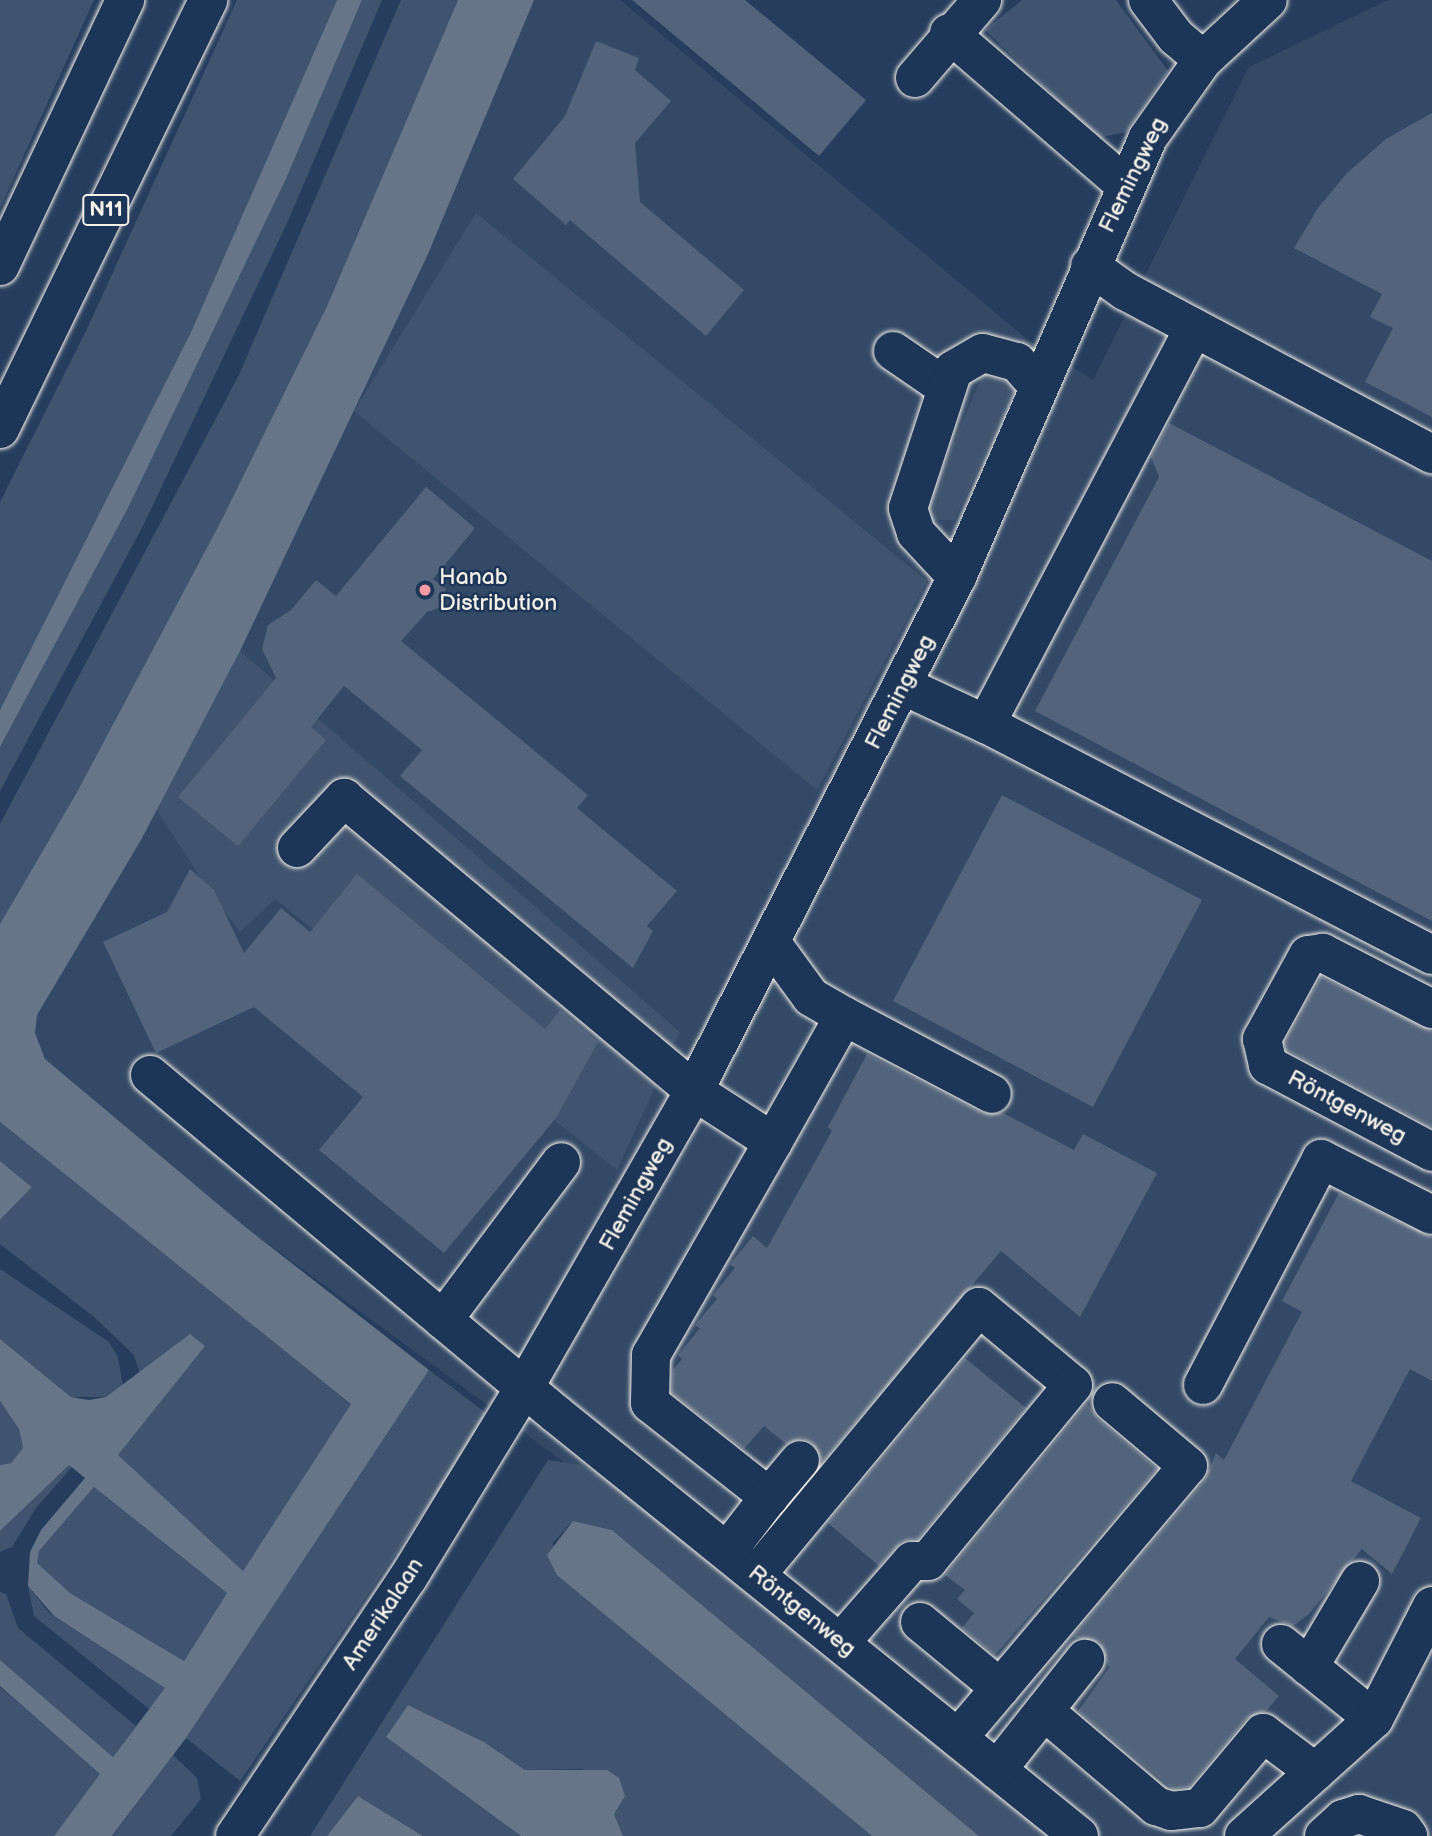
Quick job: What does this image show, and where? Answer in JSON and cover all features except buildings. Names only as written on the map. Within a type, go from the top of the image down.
[{"type":"main road","points":[[0,266],[125,0]]},
{"type":"main road","name":"N11","points":[[0,429],[208,0]]},
{"type":"main road","points":[[915,78],[949,33],[982,0]]},
{"type":"main road","points":[[1149,0],[1176,37],[1203,60]]},
{"type":"main road","name":"Flemingweg","points":[[524,1388],[694,1091],[904,686],[957,577],[1147,139],[1203,60],[1268,0]]},
{"type":"main road","points":[[949,33],[1125,185]]},
{"type":"main road","points":[[1090,266],[1125,292],[1432,454]]},
{"type":"main road","points":[[986,724],[1194,328]]},
{"type":"main road","points":[[893,351],[947,388]]},
{"type":"main road","points":[[957,577],[916,533],[908,508],[953,370],[983,353],[1017,362],[1038,386]]},
{"type":"main road","points":[[904,686],[986,724],[1432,955]]},
{"type":"main road","points":[[297,848],[344,798],[694,1091],[773,1142]]},
{"type":"main road","points":[[772,945],[811,997],[992,1094]]},
{"type":"main road","name":"Röntgenweg","points":[[1432,1009],[1323,953],[1308,955],[1262,1039],[1268,1065],[1432,1152]]},
{"type":"main road","points":[[769,1497],[650,1403],[651,1355],[844,1016]]},
{"type":"main road","name":"Röntgenweg","points":[[150,1075],[524,1388],[1079,1836]]},
{"type":"main road","points":[[1203,1385],[1321,1159],[1432,1215]]},
{"type":"main road","points":[[443,1320],[561,1162]]},
{"type":"main road","points":[[757,1574],[979,1307],[1073,1385],[928,1561],[912,1561],[841,1642]]},
{"type":"main road","name":"Amerikalaan","points":[[235,1836],[408,1577],[524,1388]]},
{"type":"main road","points":[[958,1738],[1188,1466],[1112,1402]]},
{"type":"main road","points":[[728,1550],[800,1460]]},
{"type":"main road","points":[[1360,1581],[1295,1655],[1374,1719]]},
{"type":"main road","points":[[1244,1836],[1374,1719],[1432,1606]]},
{"type":"main road","points":[[920,1622],[1000,1688]]},
{"type":"main road","points":[[998,1770],[1085,1659]]},
{"type":"main road","points":[[1044,1711],[1156,1806],[1171,1811],[1200,1808],[1263,1733],[1308,1779],[1329,1831],[1359,1814],[1402,1829],[1409,1836],[1432,1815]]},
{"type":"shaded area","points":[[0,0],[94,0],[0,208]]},
{"type":"shaded area","points":[[237,0],[337,0],[191,332],[0,710],[0,502],[87,329]]},
{"type":"shaded area","points":[[337,0],[362,0],[286,179],[127,510],[0,747],[0,710],[191,332]]},
{"type":"shaded area","points":[[362,0],[382,0],[288,221],[143,526],[0,791],[0,747],[127,510],[286,179]]},
{"type":"shaded area","points":[[401,0],[458,0],[327,306],[220,523],[77,792],[0,924],[0,824],[238,377]]},
{"type":"shaded area","points":[[458,0],[534,0],[428,254],[240,651],[141,840],[37,1015],[35,1033],[45,1059],[244,1226],[429,1370],[186,1738],[112,1836],[54,1836],[100,1774],[0,1686],[0,1660],[113,1757],[165,1688],[54,1616],[28,1586],[30,1552],[41,1530],[85,1478],[69,1465],[0,1531],[0,1465],[11,1463],[23,1448],[19,1429],[0,1401],[0,1339],[71,1397],[89,1400],[106,1397],[190,1334],[205,1346],[118,1455],[243,1571],[351,1404],[0,1122],[0,924],[77,792],[220,523],[327,306]],"holes":[[[94,1487],[227,1593],[184,1661],[70,1593],[37,1563],[39,1551]]]},
{"type":"shaded area","points":[[499,0],[620,0],[1027,339],[1093,380],[1249,67],[1388,0],[1432,0],[1432,1836],[1062,1836],[474,1395],[28,1068],[30,990]]},
{"type":"shaded area","points":[[1022,0],[1116,0],[1168,71],[1126,132],[1098,138],[985,30]]},
{"type":"shaded area","points":[[476,213],[927,581],[817,790],[354,411]]},
{"type":"shaded area","points":[[984,372],[1017,387],[954,520],[920,520]]},
{"type":"shaded area","points":[[240,651],[680,1032],[617,1170],[275,899],[240,932],[205,885],[155,807]]},
{"type":"shaded area","points":[[0,1122],[352,1404],[243,1571],[117,1455],[190,1334],[140,1374],[134,1355],[94,1317],[0,1244],[0,1220],[32,1187],[0,1161]]},
{"type":"shaded area","points":[[0,1161],[32,1187],[0,1220]]},
{"type":"shaded area","points":[[0,1269],[109,1342],[118,1357],[123,1386],[106,1397],[71,1397],[0,1339]]},
{"type":"shaded area","points":[[429,1370],[490,1416],[240,1781],[186,1738]]},
{"type":"shaded area","points":[[0,1401],[19,1429],[23,1448],[11,1463],[0,1465]]},
{"type":"shaded area","points":[[548,1460],[582,1465],[604,1477],[1052,1836],[979,1836],[612,1530],[573,1521],[552,1544],[757,1739],[872,1836],[623,1836],[614,1814],[582,1769],[525,1770],[484,1742],[408,1705],[386,1737],[521,1836],[423,1836],[358,1796],[327,1836],[310,1836]]},
{"type":"shaded area","points":[[69,1464],[72,1467],[36,1508],[12,1547],[0,1552],[0,1531]]},
{"type":"shaded area","points":[[94,1487],[227,1593],[184,1661],[70,1593],[36,1563],[39,1551]]},
{"type":"shaded area","points":[[573,1521],[612,1530],[979,1836],[872,1836],[557,1575],[547,1555]]},
{"type":"shaded area","points":[[28,1586],[50,1614],[166,1688],[149,1709],[34,1616]]},
{"type":"shaded area","points":[[0,1592],[6,1594],[18,1628],[136,1726],[113,1757],[0,1660]]},
{"type":"shaded area","points":[[0,1687],[101,1774],[54,1836],[0,1836]]},
{"type":"shaded area","points":[[408,1705],[484,1742],[525,1770],[607,1770],[619,1778],[625,1796],[614,1814],[623,1836],[521,1836],[386,1737]]},
{"type":"shaded area","points":[[173,1755],[197,1778],[201,1799],[171,1836],[113,1836]]},
{"type":"shaded area","points":[[358,1796],[423,1836],[327,1836]]},
{"type":"place","name":"Hanab Distribution","points":[[425,590]]}]
